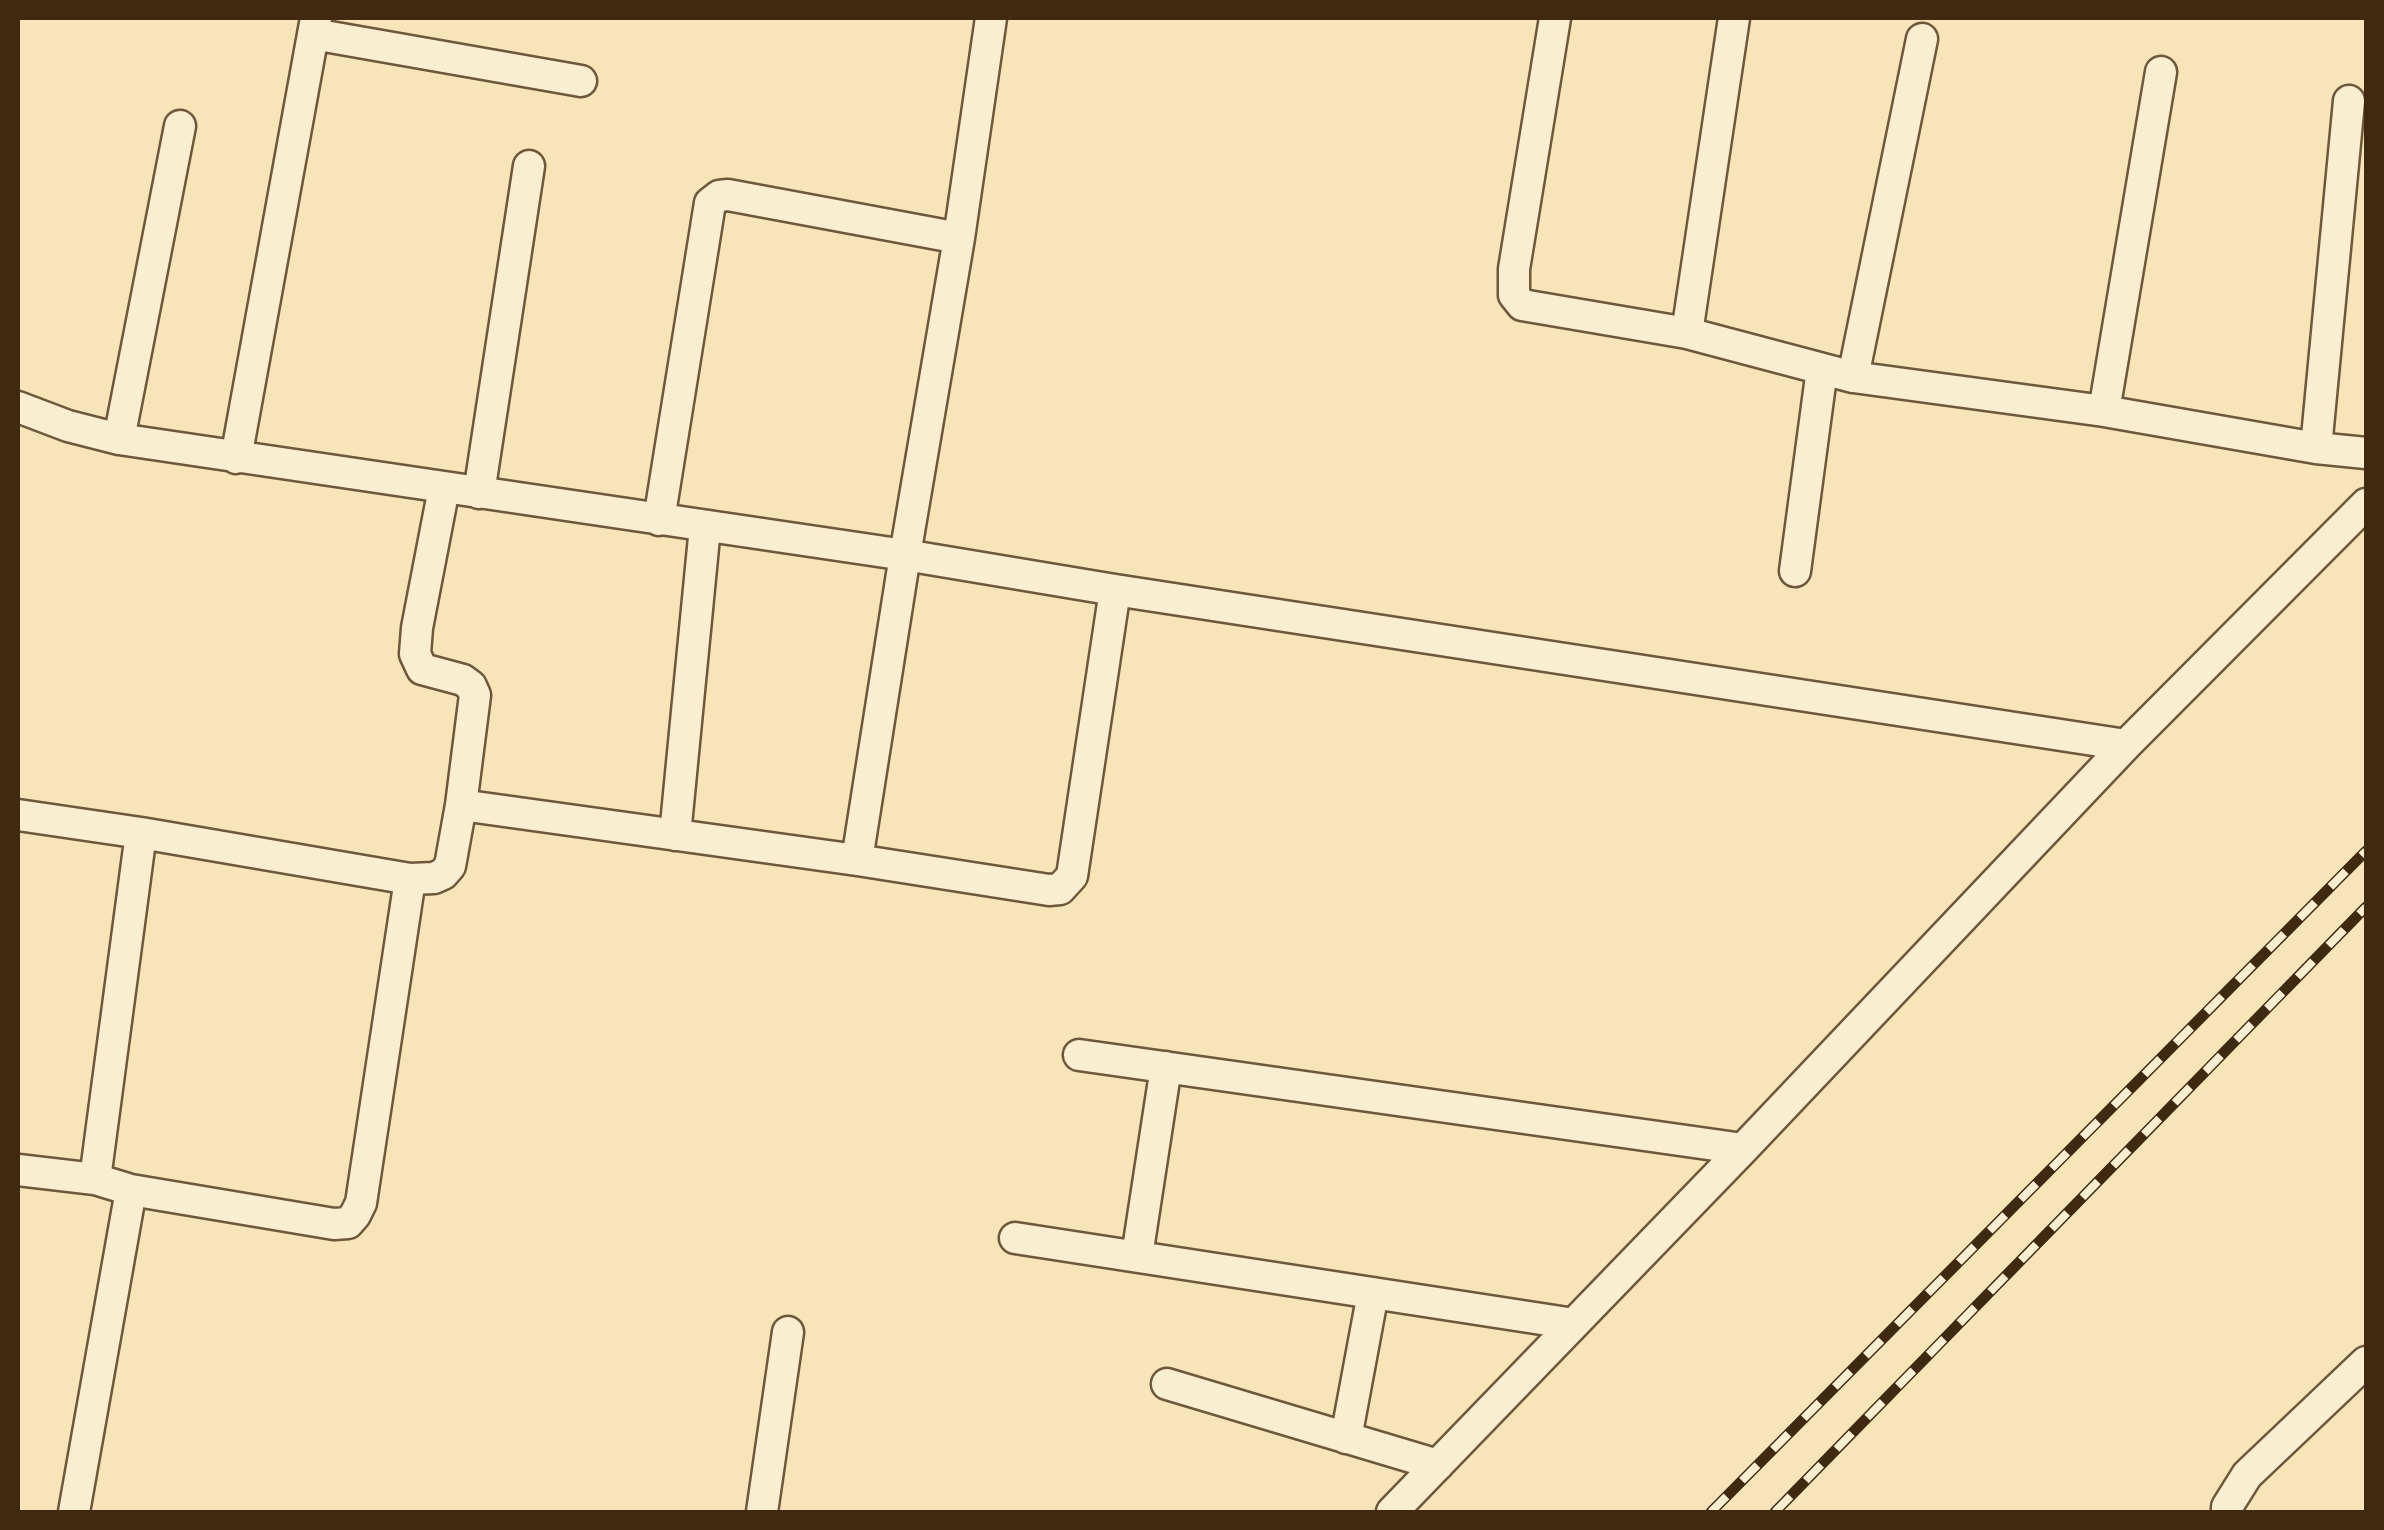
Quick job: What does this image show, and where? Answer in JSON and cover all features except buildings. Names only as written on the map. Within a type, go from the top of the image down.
[{"type":"street","points":[[857,860],[991,18]]},
{"type":"street","points":[[1555,18],[1514,269],[1514,295],[1522,304],[1687,333],[1853,377],[2104,410],[2316,448],[2366,453]]},
{"type":"street","points":[[1687,333],[1734,18]]},
{"type":"street","points":[[236,458],[314,26],[581,81]]},
{"type":"street","points":[[1853,377],[1922,39]]},
{"type":"street","points":[[2104,410],[2161,72]]},
{"type":"street","points":[[2316,448],[2348,101]]},
{"type":"street","points":[[119,440],[180,126]]},
{"type":"street","points":[[478,493],[529,166]]},
{"type":"street","points":[[659,520],[710,203],[718,196],[728,195],[958,238]]},
{"type":"street","points":[[1795,571],[1822,369]]},
{"type":"street","points":[[18,407],[119,440],[905,555],[2126,745]]},
{"type":"street","points":[[18,814],[410,878],[443,874],[450,866],[462,805],[476,695],[462,680],[422,669],[415,654],[444,488]]},
{"type":"street","points":[[1392,1512],[1744,1149],[2126,745],[2366,504]]},
{"type":"street","points":[[675,835],[705,527]]},
{"type":"street","points":[[462,805],[1060,889],[1072,876],[1114,590]]},
{"type":"street","points":[[95,1179],[141,833]]},
{"type":"street","points":[[18,1170],[95,1179],[131,1190],[334,1224],[348,1223],[360,1203],[410,878]]},
{"type":"street","points":[[1080,1055],[1744,1149]]},
{"type":"street","points":[[1137,1256],[1166,1067]]},
{"type":"street","points":[[74,1512],[131,1190]]},
{"type":"street","points":[[1015,1238],[1574,1324]]},
{"type":"street","points":[[1346,1438],[1373,1293]]},
{"type":"street","points":[[762,1512],[788,1332]]},
{"type":"street","points":[[2226,1512],[2248,1475],[2366,1362]]},
{"type":"street","points":[[1167,1384],[1438,1466]]},
{"type":"railway","points":[[1711,1512],[2366,851]]},
{"type":"railway","points":[[1775,1512],[2366,907]]}]
